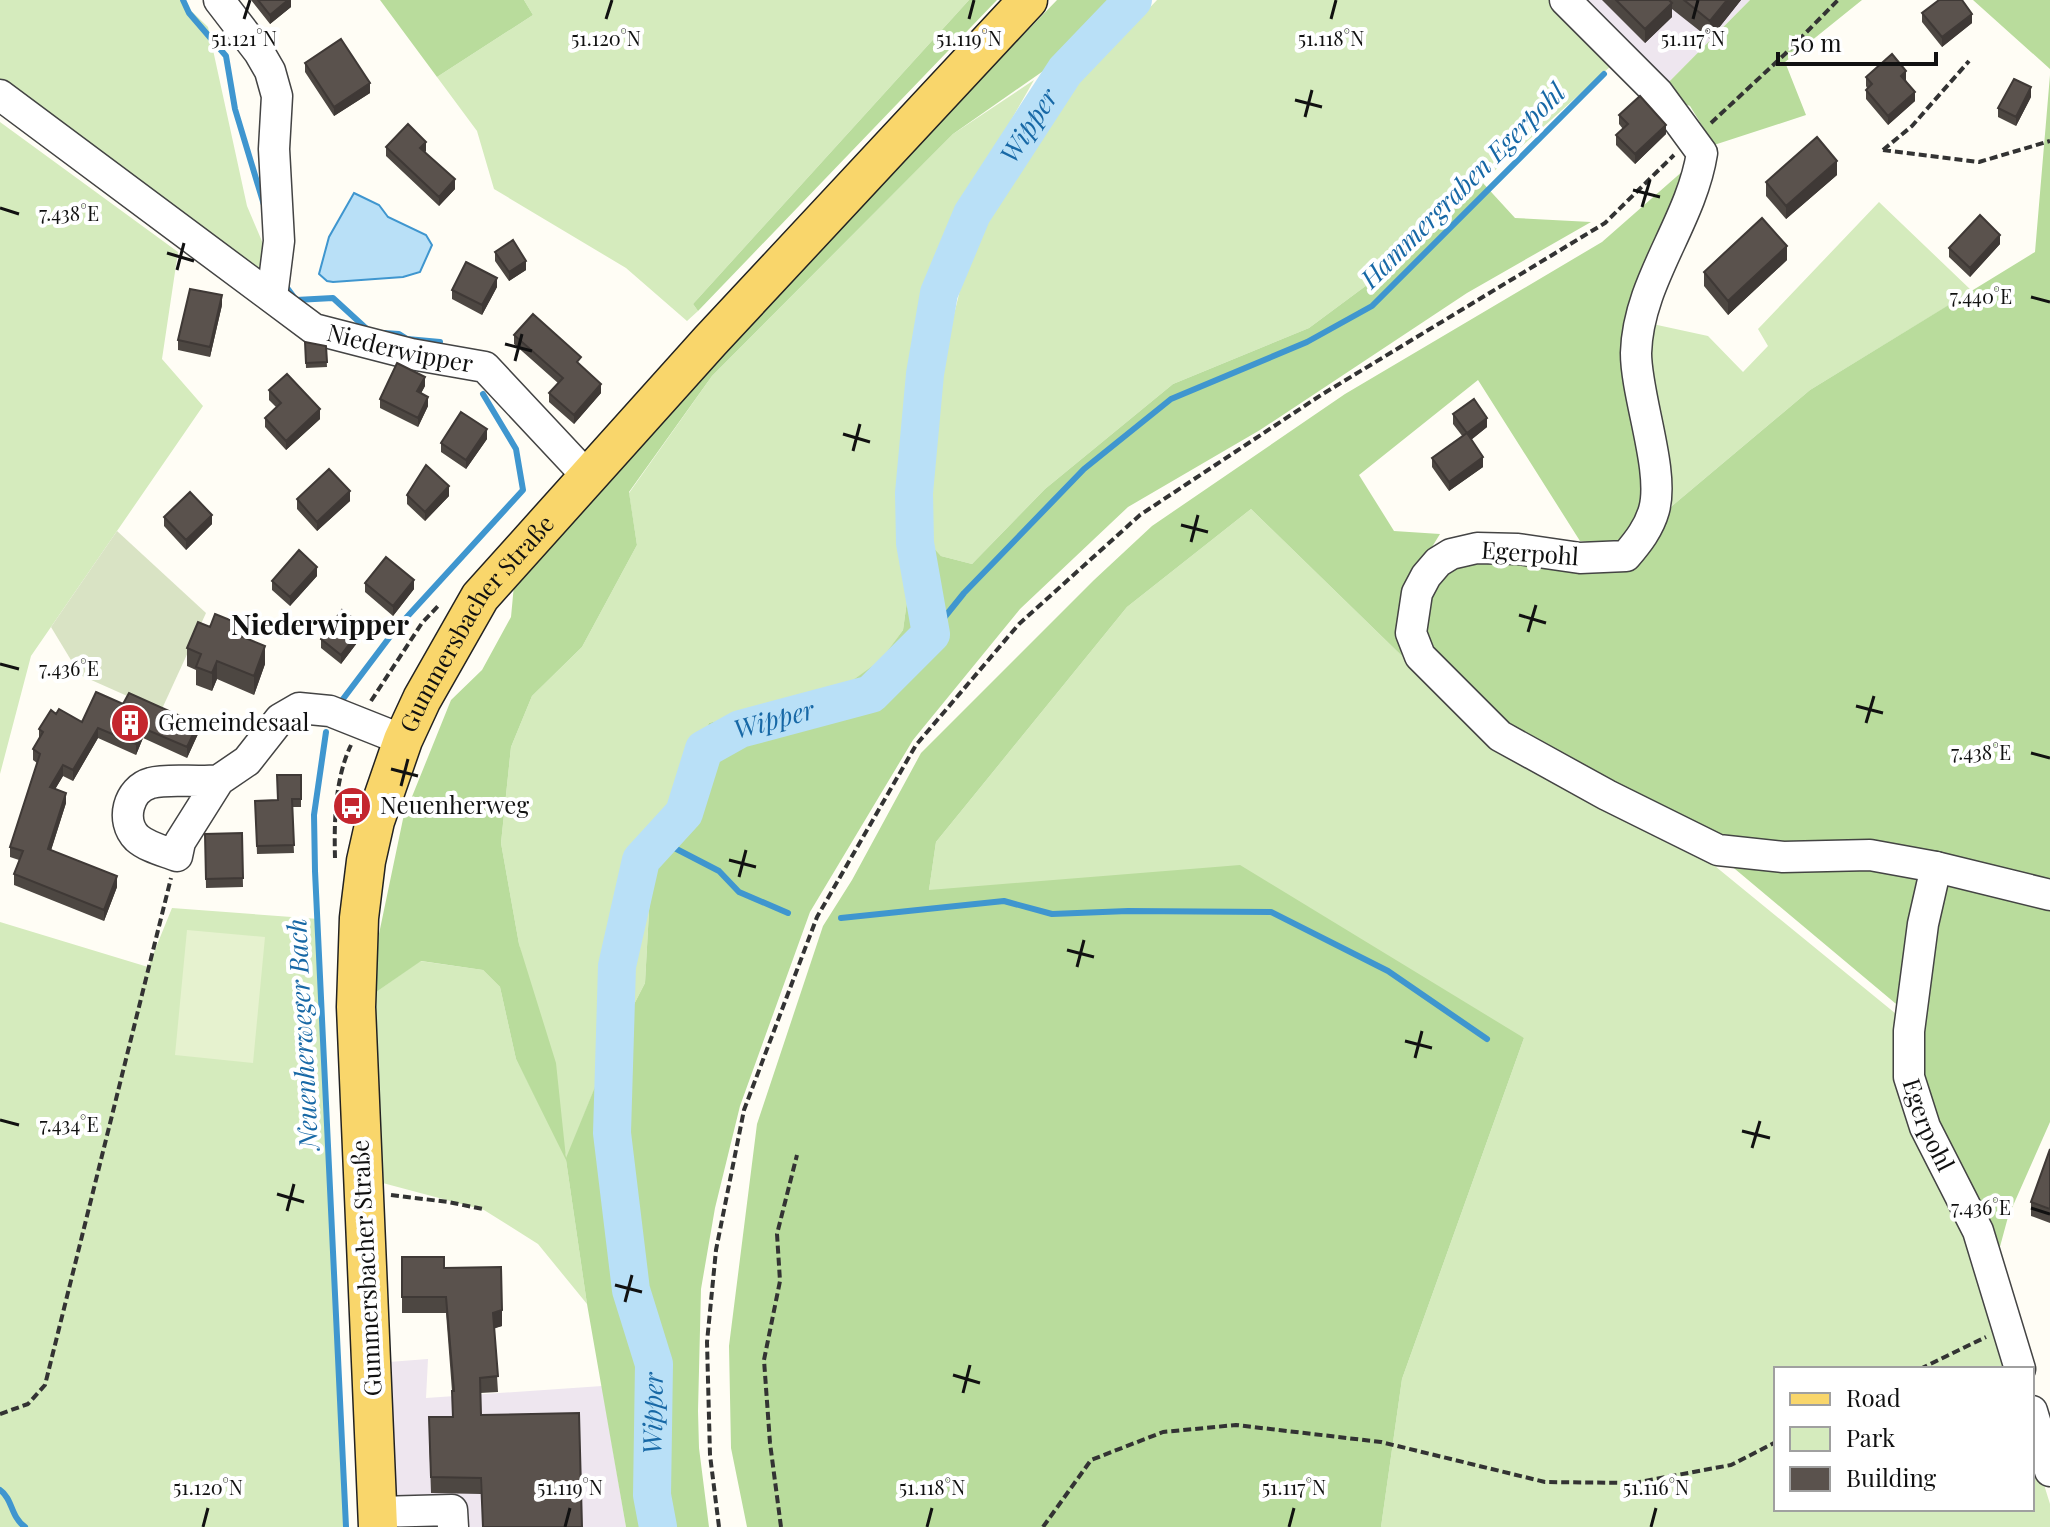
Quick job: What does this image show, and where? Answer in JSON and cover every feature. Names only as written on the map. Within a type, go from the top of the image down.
[{"type":"main road","name":"Gummersbacher Straße","points":[[378,1520],[356,1007],[359,918],[375,821],[403,740],[422,699],[480,597],[587,476],[1028,0]]},
{"type":"street","points":[[219,0],[259,52],[270,71],[277,96],[274,149],[279,241],[272,297]]},
{"type":"street","name":"Egerpohl","points":[[1565,0],[1658,93],[1702,153],[1689,204],[1640,316],[1636,356],[1655,474],[1655,508],[1642,537],[1626,556],[1580,558],[1518,549],[1477,548],[1451,554],[1438,562],[1417,593],[1411,633],[1420,656],[1500,736],[1607,795],[1718,850],[1783,857],[1870,855],[1936,867],[2050,895]]},
{"type":"street","name":"Niederwipper","points":[[0,95],[314,329],[411,354],[485,367],[587,476]]},
{"type":"street","points":[[219,780],[148,784],[135,792],[129,804],[128,824],[136,836],[177,856],[180,842],[219,780],[247,761],[280,719],[299,708],[330,711],[403,740]]},
{"type":"street","name":"Egerpohl","points":[[1936,867],[1923,924],[1909,1031],[1909,1077],[1925,1127],[1978,1231],[2019,1367]]},
{"type":"street","points":[[2034,1418],[2050,1471]]},
{"type":"street","points":[[378,1520],[452,1510],[453,1527]]},
{"type":"path","points":[[719,1527],[710,1455],[707,1342],[716,1250],[744,1110],[817,917],[916,745],[1019,624],[1140,515],[1321,395],[1605,223],[1838,0]]},
{"type":"path","points":[[1969,61],[1912,126],[1883,150],[1979,162],[2050,141]]},
{"type":"path","points":[[335,862],[334,831],[344,759],[370,703],[422,623],[449,595]]},
{"type":"path","points":[[0,1414],[28,1404],[45,1385],[177,856]]},
{"type":"path","points":[[781,1527],[770,1443],[764,1360],[780,1281],[777,1234],[797,1155]]},
{"type":"path","points":[[363,1192],[483,1209]]},
{"type":"path","points":[[1924,1367],[2007,1327]]},
{"type":"path","points":[[1043,1527],[1091,1460],[1163,1432],[1236,1425],[1381,1442],[1545,1482],[1634,1483],[1731,1465],[1774,1443]]},
{"type":"shaded area","points":[[1565,0],[1750,0],[1658,93]]},
{"type":"shaded area","points":[[428,1359],[426,1398],[602,1386],[626,1527],[398,1527],[389,1362]]},
{"type":"green space","points":[[0,0],[180,0],[208,27],[247,206],[264,246],[257,278],[0,88]]},
{"type":"green space","points":[[380,0],[524,0],[533,15],[437,77]]},
{"type":"green space","points":[[524,0],[969,0],[693,304],[698,311],[687,321],[626,268],[494,189],[477,131],[437,77],[533,15]]},
{"type":"green space","points":[[969,0],[997,0],[698,311],[693,304]]},
{"type":"green space","points":[[1057,0],[1109,0],[1059,60],[953,134],[712,376],[629,492],[637,545],[582,647],[532,696],[511,747],[501,843],[519,944],[556,1063],[566,1158],[608,1055],[645,983],[653,839],[709,723],[846,685],[881,660],[903,630],[907,601],[935,587],[923,536],[941,556],[972,564],[1045,489],[1173,384],[1309,328],[1398,262],[1482,182],[1515,218],[1591,222],[1467,293],[1260,430],[1128,507],[1020,609],[913,740],[810,912],[740,1106],[715,1208],[701,1289],[699,1448],[709,1527],[626,1527],[587,1304],[566,1160],[516,1059],[500,987],[483,970],[421,961],[369,997],[403,819],[451,700],[482,670],[511,617],[514,585],[716,353]]},
{"type":"green space","points":[[1157,0],[1565,0],[1621,57],[1398,262],[1309,328],[1173,384],[1045,489],[972,564],[941,556],[923,536],[937,383],[963,278],[991,206],[1079,82]]},
{"type":"green space","points":[[1750,0],[1862,0],[1785,62],[1806,115],[1714,145],[1690,106],[1658,93]]},
{"type":"green space","points":[[1973,0],[2050,0],[2050,69]]},
{"type":"green space","points":[[2050,75],[2050,1122],[2008,1217],[1998,1254],[1930,1125],[1917,1068],[1920,1024],[1673,817],[1510,729],[1427,653],[1423,594],[1453,564],[1648,544],[1672,506],[1810,390],[2035,252]]},
{"type":"green space","points":[[1034,80],[961,208],[927,302],[911,390],[904,540],[907,601],[903,630],[881,661],[846,685],[709,723],[653,839],[645,983],[608,1055],[566,1160],[587,1304],[538,1244],[484,1210],[379,1182],[369,997],[420,961],[483,970],[500,987],[516,1059],[566,1157],[519,944],[501,843],[511,747],[532,696],[582,647],[637,545],[629,493],[712,376],[953,134]]},
{"type":"green space","points":[[0,122],[178,252],[162,359],[203,406],[31,656],[0,774]]},
{"type":"green space","points":[[1684,170],[1691,176],[1643,281],[1642,504],[1632,529],[1614,545],[1580,541],[1478,380],[1359,475],[1394,531],[1440,534],[1422,563],[1397,629],[1403,657],[1251,509],[1127,607],[936,842],[929,890],[1240,865],[1524,1038],[1402,1379],[1381,1527],[747,1527],[731,1448],[729,1346],[757,1124],[823,926],[852,880],[921,753],[1152,526],[1345,394],[1602,242]]},
{"type":"green space","points":[[1879,202],[1972,291],[1810,390],[1672,506],[1668,470],[1642,353],[1648,323],[1708,336],[1743,372],[1768,346],[1758,329]]},
{"type":"green space","points":[[1251,509],[1403,657],[1495,741],[1666,826],[1901,1018],[2007,1367],[1774,1367],[1774,1511],[2034,1511],[2034,1452],[2050,1504],[2050,1527],[1381,1527],[1402,1379],[1524,1038],[929,890],[936,842],[1127,607]]},
{"type":"green space","points":[[117,531],[206,613],[161,711],[80,675],[51,627]]},
{"type":"green space","points":[[172,908],[319,919],[348,1527],[0,1527],[0,922],[148,967]]},
{"type":"green space","points":[[187,930],[265,937],[253,1063],[175,1055]]},
{"type":"water","points":[[354,193],[379,205],[388,217],[426,235],[432,245],[420,272],[403,277],[333,282],[319,274],[329,237]]},
{"type":"building","points":[[258,0],[288,0],[270,15]]},
{"type":"building","points":[[1616,0],[1669,0],[1672,3],[1645,29]]},
{"type":"building","points":[[1684,0],[1727,0],[1710,21]]},
{"type":"building","points":[[1939,0],[1962,0],[1972,14],[1942,37],[1922,13]]},
{"type":"building","points":[[341,39],[370,83],[334,107],[305,63]]},
{"type":"building","points":[[1892,54],[1906,71],[1901,76],[1915,92],[1888,116],[1866,90],[1872,84],[1866,77]]},
{"type":"building","points":[[2014,79],[2031,87],[2016,117],[1998,108]]},
{"type":"building","points":[[1640,96],[1666,125],[1635,154],[1616,135],[1628,124],[1619,115]]},
{"type":"building","points":[[408,124],[426,142],[420,148],[455,179],[439,197],[386,147]]},
{"type":"building","points":[[1817,137],[1837,161],[1786,206],[1766,182]]},
{"type":"building","points":[[1980,215],[2000,235],[1970,268],[1949,248]]},
{"type":"building","points":[[1762,218],[1787,246],[1728,301],[1704,272]]},
{"type":"building","points":[[513,240],[526,261],[509,272],[495,252]]},
{"type":"building","points":[[466,262],[497,278],[482,305],[452,290]]},
{"type":"building","points":[[190,289],[222,295],[210,347],[178,340]]},
{"type":"building","points":[[533,314],[581,357],[577,362],[601,384],[574,415],[549,393],[563,378],[514,335]]},
{"type":"building","points":[[305,342],[326,346],[327,362],[306,363]]},
{"type":"building","points":[[397,363],[425,377],[417,391],[428,397],[418,418],[380,399]]},
{"type":"building","points":[[287,374],[320,409],[286,441],[265,418],[281,403],[269,390]]},
{"type":"building","points":[[1474,399],[1487,418],[1467,433],[1453,414]]},
{"type":"building","points":[[461,412],[487,429],[466,460],[441,443]]},
{"type":"building","points":[[1467,433],[1483,457],[1449,482],[1432,458]]},
{"type":"building","points":[[426,465],[449,486],[425,512],[407,495]]},
{"type":"building","points":[[329,469],[350,491],[317,522],[297,499]]},
{"type":"building","points":[[190,492],[212,515],[186,540],[164,517]]},
{"type":"building","points":[[299,550],[317,567],[290,597],[272,581]]},
{"type":"building","points":[[386,557],[414,580],[393,606],[365,583]]},
{"type":"building","points":[[342,610],[363,626],[341,655],[321,639]]},
{"type":"building","points":[[215,614],[235,622],[231,632],[265,646],[254,676],[217,661],[212,673],[196,667],[201,654],[187,648],[198,622],[210,627]]},
{"type":"building","points":[[96,692],[123,704],[129,693],[198,724],[187,747],[143,728],[136,744],[98,728],[73,770],[63,765],[50,787],[66,793],[48,849],[117,876],[104,910],[14,874],[23,851],[10,847],[40,754],[33,749],[43,732],[39,729],[51,710],[56,714],[59,709],[82,722]]},
{"type":"building","points":[[277,775],[301,775],[301,799],[292,799],[294,845],[257,846],[255,801],[278,800]]},
{"type":"building","points":[[242,833],[243,878],[206,879],[205,834]]},
{"type":"building","points":[[2050,1149],[2050,1209],[2031,1202]]},
{"type":"building","points":[[402,1257],[444,1257],[444,1268],[501,1267],[502,1310],[493,1313],[498,1376],[480,1378],[481,1415],[579,1413],[582,1527],[483,1527],[481,1478],[431,1477],[429,1417],[453,1417],[454,1391],[446,1297],[402,1297]]},
{"type":"waterway","name":"Neuenherweger Bach","points":[[183,0],[189,13],[226,56],[235,109],[264,205]]},
{"type":"waterway","name":"Wipper","points":[[658,1527],[652,1495],[654,1364],[631,1290],[612,1133],[617,966],[641,860],[684,813],[704,749],[740,729],[871,694],[931,634],[915,543],[914,493],[925,374],[939,293],[972,214],[1065,71],[1133,0]]},
{"type":"waterway","name":"Hammergraben Egerpohl","points":[[931,634],[964,593],[1084,469],[1171,399],[1307,342],[1372,306],[1604,74]]},
{"type":"waterway","name":"Neuenherweger Bach","points":[[285,285],[296,300],[333,298],[369,331]]},
{"type":"waterway","name":"Neuenherweger Bach","points":[[384,333],[440,342]]},
{"type":"waterway","name":"Neuenherweger Bach","points":[[343,699],[395,630],[523,490],[516,449],[483,394]]},
{"type":"waterway","name":"Neuenherweger Bach","points":[[326,732],[314,815],[315,871],[346,1527]]},
{"type":"waterway","points":[[659,840],[719,871],[739,892],[788,913]]},
{"type":"waterway","points":[[841,918],[1004,901],[1052,914],[1271,912],[1388,971],[1487,1039]]},
{"type":"waterway","points":[[0,1490],[25,1527]]},
{"type":"place","name":"Gemeindesaal","points":[[130,723]]},
{"type":"place","name":"Neuenherweg","points":[[352,806]]},
{"type":"district","name":"Niederwipper","points":[[320,625]]}]
